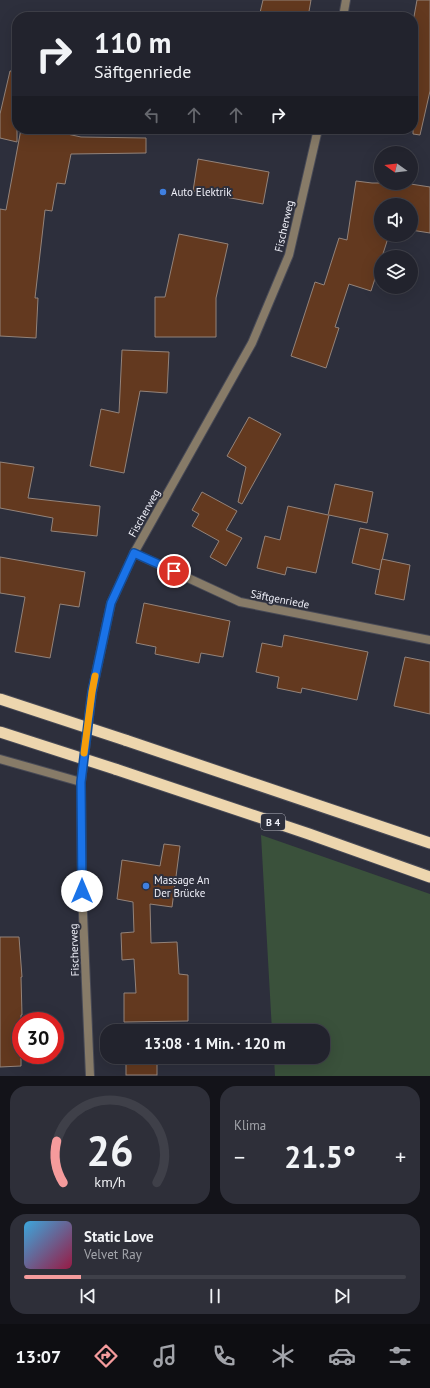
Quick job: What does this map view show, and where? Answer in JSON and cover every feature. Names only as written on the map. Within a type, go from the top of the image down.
[{"type":"highway","points":[[0,699],[430,843]]},
{"type":"highway","name":"B 4","points":[[0,732],[309,834],[430,877]]},
{"type":"street","points":[[344,12],[346,0]]},
{"type":"street","name":"Fischerweg","points":[[90,1076],[82,891],[81,782],[92,692],[111,603],[134,553],[252,343],[289,255],[317,134]]},
{"type":"street","name":"Säftgenriede","points":[[134,553],[240,602],[430,640]]},
{"type":"street","points":[[0,759],[81,782]]},
{"type":"green space","points":[[261,835],[430,894],[430,1076],[275,1076],[274,1064],[330,1064],[330,1024],[272,1024]]},
{"type":"building","points":[[263,0],[311,0],[309,12],[260,12]]},
{"type":"building","points":[[417,0],[430,0],[430,91],[420,135],[413,134],[418,134],[418,12],[415,12]]},
{"type":"building","points":[[10,71],[12,71],[12,134],[17,134],[17,142],[0,138],[0,114]]},
{"type":"building","points":[[20,134],[67,134],[81,137],[146,138],[146,153],[71,154],[65,184],[57,183],[52,211],[45,210],[35,298],[38,298],[36,338],[0,336],[0,209],[6,210]]},
{"type":"building","points":[[198,159],[269,172],[263,204],[193,191]]},
{"type":"building","points":[[356,181],[374,183],[374,190],[418,190],[418,185],[430,187],[430,233],[418,231],[418,198],[374,198],[374,242],[387,242],[384,250],[374,250],[374,282],[371,291],[349,284],[335,327],[339,328],[326,368],[291,356],[315,282],[324,285],[339,238],[347,240]]},
{"type":"building","points":[[179,234],[228,244],[216,298],[216,337],[155,337],[155,297],[165,297]]},
{"type":"building","points":[[122,350],[169,352],[167,393],[140,391],[124,473],[90,466],[101,409],[119,413]]},
{"type":"building","points":[[249,417],[281,434],[242,504],[238,502],[246,467],[227,456]]},
{"type":"building","points":[[0,462],[34,467],[28,498],[100,506],[97,536],[51,531],[53,518],[0,508]]},
{"type":"building","points":[[335,484],[373,492],[367,523],[329,515],[316,573],[287,567],[285,575],[257,568],[265,536],[280,540],[288,506],[328,515]]},
{"type":"building","points":[[202,492],[237,511],[226,530],[242,538],[226,566],[210,557],[219,541],[192,526],[199,514],[192,510]]},
{"type":"building","points":[[360,528],[388,534],[380,570],[352,563]]},
{"type":"building","points":[[0,557],[85,572],[79,607],[60,604],[50,658],[15,652],[25,597],[0,593]]},
{"type":"building","points":[[382,559],[410,565],[404,600],[375,594]]},
{"type":"building","points":[[144,603],[230,621],[223,657],[201,653],[199,663],[155,654],[156,647],[136,643]]},
{"type":"building","points":[[284,635],[368,652],[357,700],[302,688],[301,693],[277,688],[279,677],[256,672],[262,643],[282,647]]},
{"type":"building","points":[[405,657],[430,662],[430,714],[394,706]]},
{"type":"building","points":[[164,844],[180,846],[172,907],[150,904],[151,943],[177,942],[179,974],[188,975],[188,1021],[124,1022],[124,993],[136,993],[134,959],[122,960],[121,933],[134,932],[133,902],[117,899],[122,860],[160,866]]},
{"type":"building","points":[[0,937],[19,937],[22,977],[22,1012],[12,1012],[12,1064],[21,1064],[21,1066],[0,1067]]},
{"type":"building","points":[[126,1064],[157,1064],[157,1075],[126,1075]]},
{"type":"slow traffic","points":[[84,753],[95,676]]},
{"type":"place","name":"Auto Elektrik","points":[[163,192]]},
{"type":"place","name":"Massage An Der Brücke","points":[[146,886]]},
{"type":"route","points":[[82,891],[81,782],[85,740],[92,692],[111,603],[134,553],[174,571]]}]
